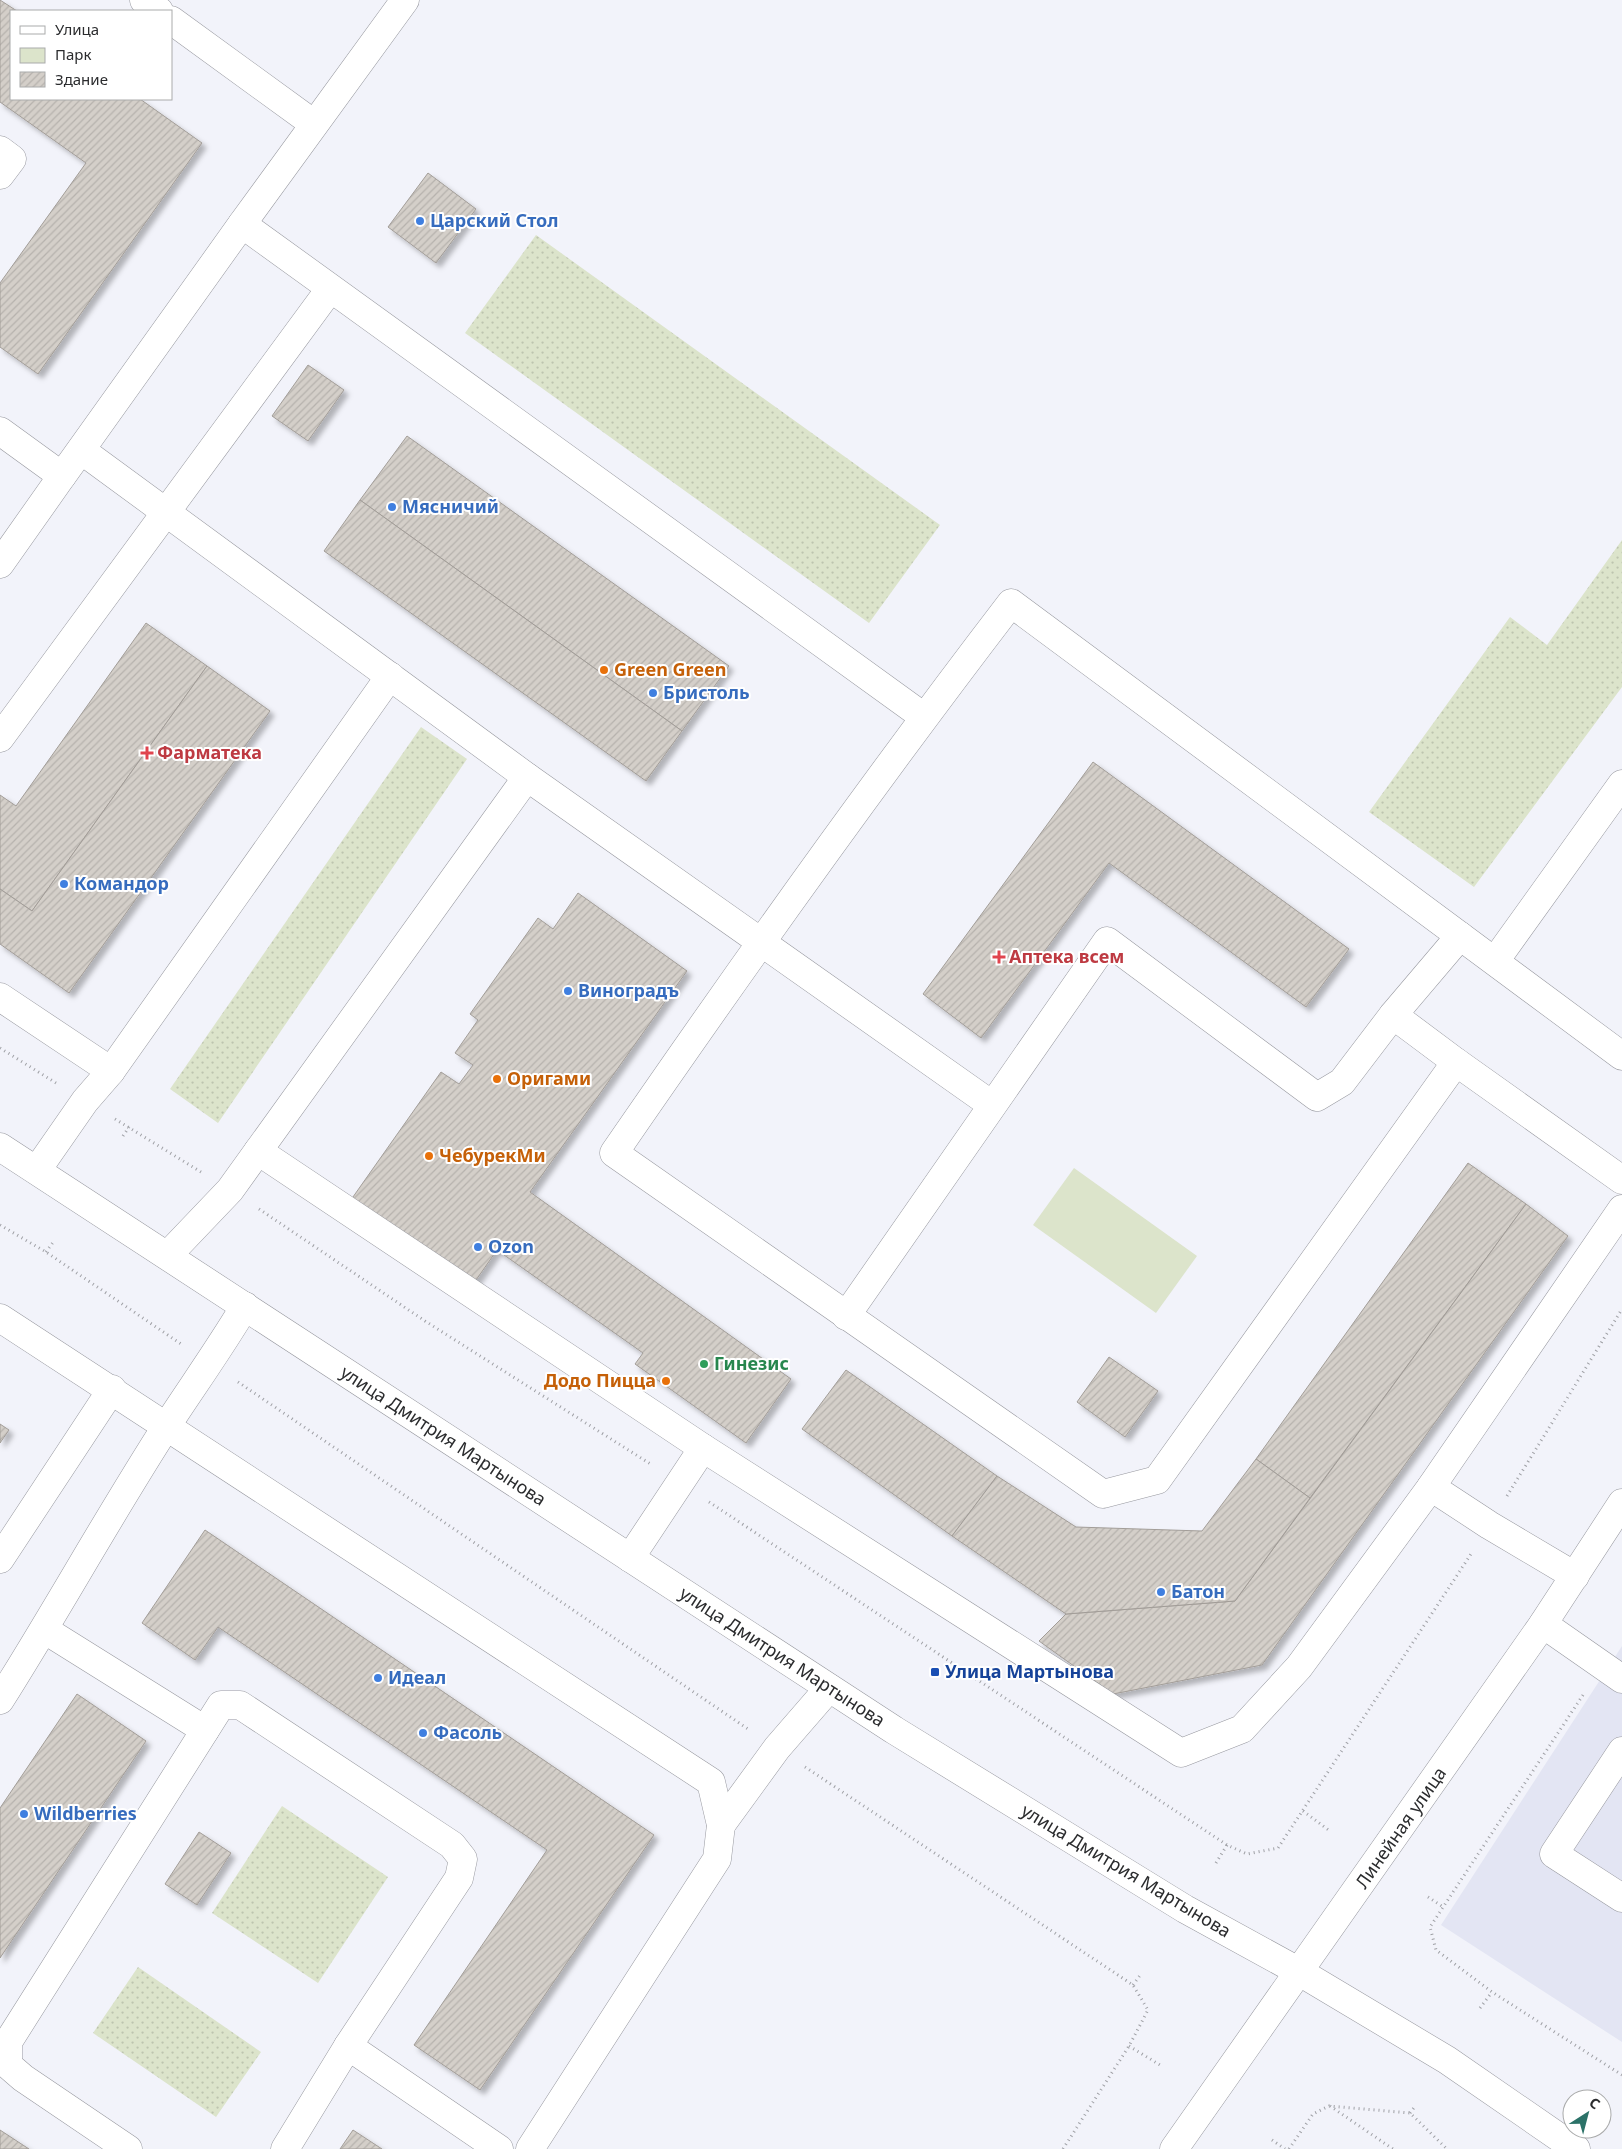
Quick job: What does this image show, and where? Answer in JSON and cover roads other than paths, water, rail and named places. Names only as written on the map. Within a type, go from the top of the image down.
[{"type":"street","points":[[144,0],[158,10]]},
{"type":"street","points":[[0,564],[242,224],[405,0]]},
{"type":"street","points":[[172,21],[314,124]]},
{"type":"street","points":[[0,150],[12,159],[0,175]]},
{"type":"street","points":[[242,224],[924,717]]},
{"type":"street","points":[[0,738],[330,289]]},
{"type":"street","points":[[0,431],[62,476]]},
{"type":"street","points":[[81,450],[527,777],[759,943],[992,1105]]},
{"type":"street","points":[[1456,1062],[1157,1480],[1103,1494],[614,1153],[759,943],[924,717],[1011,603],[1622,1056]]},
{"type":"street","points":[[37,1170],[85,1101],[111,1070],[390,676]]},
{"type":"street","points":[[168,1255],[230,1190],[527,777]]},
{"type":"street","points":[[1495,961],[1622,784]]},
{"type":"street","points":[[846,1316],[1107,941],[1317,1097],[1342,1082],[1393,1015],[1460,936]]},
{"type":"street","points":[[0,997],[111,1070]]},
{"type":"street","points":[[1393,1015],[1622,1180]]},
{"type":"street","name":"улица Дмитрия Мартынова","points":[[0,1147],[829,1688],[1185,1910],[1298,1971],[1447,2060],[1576,2149]]},
{"type":"street","points":[[258,1151],[703,1448],[1181,1753],[1242,1729],[1299,1667],[1431,1487],[1622,1210]]},
{"type":"street","points":[[0,1700],[45,1630],[166,1428],[210,1363],[245,1306]]},
{"type":"street","points":[[0,1318],[112,1389],[166,1428],[711,1782],[721,1825],[717,1859],[530,2149]]},
{"type":"street","points":[[0,1559],[112,1389]]},
{"type":"street","points":[[630,1558],[703,1448]]},
{"type":"street","points":[[1431,1487],[1489,1525],[1575,1576]]},
{"type":"street","name":"Линейная улица","points":[[1174,2149],[1543,1624],[1622,1503]]},
{"type":"street","points":[[1543,1624],[1612,1673]]},
{"type":"street","points":[[45,1630],[205,1730]]},
{"type":"street","points":[[721,1825],[777,1748],[829,1688]]},
{"type":"street","points":[[128,2149],[8,2065],[8,2042],[221,1705],[240,1705],[452,1845],[463,1859],[460,1878],[348,2046],[285,2149]]},
{"type":"street","points":[[1622,1751],[1554,1854],[1622,1898]]},
{"type":"street","points":[[348,2046],[499,2149]]},
{"type":"place","name":"Царский Стол","points":[[420,221]]},
{"type":"place","name":"Мясничий","points":[[392,507]]},
{"type":"place","name":"Green Green","points":[[604,670]]},
{"type":"place","name":"Бристоль","points":[[653,693]]},
{"type":"place","name":"Фарматека","points":[[147,753]]},
{"type":"place","name":"Командор","points":[[64,884]]},
{"type":"place","name":"Аптека всем","points":[[999,957]]},
{"type":"place","name":"Виноградъ","points":[[568,991]]},
{"type":"place","name":"Оригами","points":[[497,1079]]},
{"type":"place","name":"ЧебурекМи","points":[[429,1156]]},
{"type":"place","name":"Ozon","points":[[478,1247]]},
{"type":"place","name":"Гинезис","points":[[704,1364]]},
{"type":"place","name":"Додо Пицца","points":[[666,1381]]},
{"type":"place","name":"Батон","points":[[1161,1592]]},
{"type":"place","name":"Улица Мартынова","points":[[935,1672]]},
{"type":"place","name":"Идеал","points":[[378,1678]]},
{"type":"place","name":"Фасоль","points":[[423,1733]]},
{"type":"place","name":"Wildberries","points":[[24,1814]]}]
